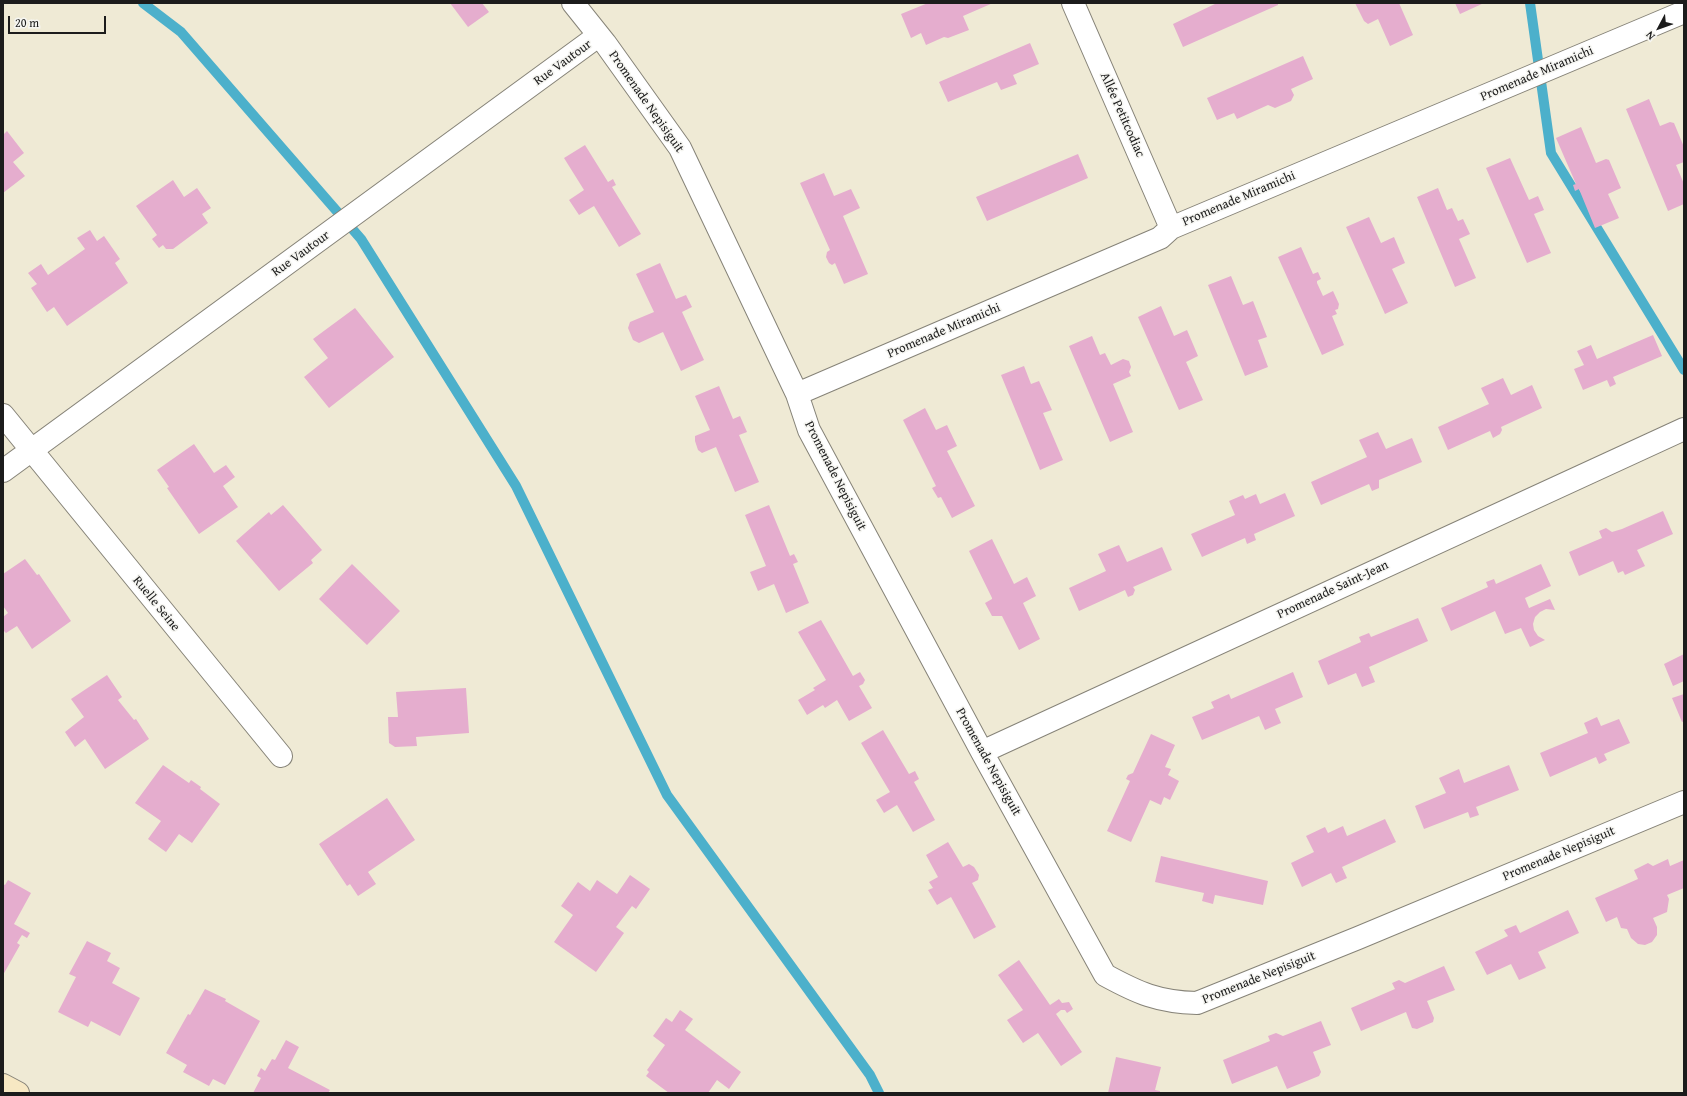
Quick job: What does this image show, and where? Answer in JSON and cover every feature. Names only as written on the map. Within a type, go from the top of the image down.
[{"type":"street","name":"Promenade Nepisiguit","points":[[573,3],[680,148],[797,394],[809,430],[982,752],[1105,975],[1135,992],[1173,1002],[1197,1003],[1358,938],[1684,802]]},
{"type":"street","name":"Allée Petitcodiac","points":[[1073,3],[1171,228]]},
{"type":"street","name":"Promenade Miramichi","points":[[797,394],[1160,238],[1171,228],[1684,12]]},
{"type":"street","name":"Rue Vautour","points":[[3,471],[598,36]]},
{"type":"street","name":"Ruelle Seine","points":[[3,415],[281,756]]},
{"type":"street","name":"Promenade Saint-Jean","points":[[982,752],[1684,429]]},
{"type":"street","points":[[3,1085],[18,1093]]},
{"type":"building","points":[[450,3],[482,3],[489,12],[468,27]]},
{"type":"building","points":[[928,3],[993,3],[963,16],[969,30],[948,38],[944,37],[926,45],[921,33],[911,38],[901,14]]},
{"type":"building","points":[[1217,3],[1278,3],[1278,5],[1183,47],[1173,24]]},
{"type":"building","points":[[1355,3],[1399,3],[1413,35],[1390,46],[1378,19],[1368,24],[1364,21]]},
{"type":"building","points":[[1455,3],[1484,3],[1460,14]]},
{"type":"building","points":[[1030,43],[1039,64],[1013,75],[1017,84],[1001,90],[997,82],[948,102],[939,82]]},
{"type":"building","points":[[1303,56],[1313,79],[1291,89],[1294,95],[1291,101],[1275,108],[1268,105],[1237,119],[1234,113],[1217,120],[1207,98]]},
{"type":"building","points":[[1649,99],[1660,126],[1670,122],[1674,123],[1684,147],[1684,162],[1676,165],[1684,184],[1684,204],[1668,211],[1626,109]]},
{"type":"building","points":[[1581,127],[1596,163],[1606,159],[1609,160],[1621,188],[1608,194],[1619,218],[1595,228],[1579,189],[1575,191],[1573,185],[1576,184],[1556,138]]},
{"type":"building","points":[[7,131],[24,153],[13,162],[25,176],[3,193],[3,135]]},
{"type":"building","points":[[585,145],[608,182],[613,179],[616,185],[612,187],[641,234],[619,247],[594,206],[579,215],[569,200],[584,190],[564,158]]},
{"type":"building","points":[[1078,154],[1088,178],[987,221],[976,197]]},
{"type":"building","points":[[1510,158],[1529,200],[1538,196],[1544,210],[1534,214],[1551,253],[1527,263],[1486,168]]},
{"type":"building","points":[[824,173],[834,196],[851,189],[860,208],[843,216],[868,274],[844,284],[835,263],[832,265],[829,263],[826,257],[827,252],[830,250],[800,183]]},
{"type":"building","points":[[173,180],[184,197],[197,188],[211,208],[202,214],[208,223],[173,249],[166,249],[163,245],[159,248],[152,239],[157,235],[136,206]]},
{"type":"building","points":[[1438,188],[1447,210],[1452,208],[1458,221],[1463,219],[1470,234],[1459,239],[1476,278],[1455,287],[1417,197]]},
{"type":"building","points":[[1369,217],[1381,243],[1394,237],[1405,263],[1392,269],[1408,303],[1385,314],[1346,227]]},
{"type":"building","points":[[90,230],[97,241],[104,236],[120,259],[115,263],[128,283],[67,326],[54,307],[47,312],[31,288],[37,284],[28,273],[41,264],[48,275],[85,249],[77,238]]},
{"type":"building","points":[[1301,247],[1313,274],[1318,272],[1321,279],[1317,281],[1317,283],[1323,296],[1333,291],[1339,304],[1338,309],[1335,310],[1337,314],[1332,316],[1344,345],[1322,355],[1278,257]]},
{"type":"building","points":[[660,263],[676,299],[686,295],[692,307],[682,312],[704,360],[681,371],[663,332],[639,343],[633,340],[628,328],[630,322],[654,312],[636,274]]},
{"type":"building","points":[[1231,276],[1243,305],[1253,301],[1267,337],[1258,340],[1268,367],[1245,376],[1208,285]]},
{"type":"building","points":[[1161,306],[1174,336],[1187,330],[1198,356],[1186,362],[1203,400],[1179,410],[1138,317]]},
{"type":"building","points":[[355,308],[394,357],[329,408],[304,377],[328,358],[313,339]]},
{"type":"building","points":[[1653,335],[1662,356],[1613,377],[1616,384],[1610,387],[1607,380],[1583,390],[1574,369],[1584,365],[1577,351],[1591,345],[1597,359]]},
{"type":"building","points":[[1092,336],[1100,355],[1105,353],[1111,365],[1123,359],[1129,361],[1131,367],[1129,372],[1131,376],[1113,384],[1133,432],[1110,442],[1069,346]]},
{"type":"building","points":[[1024,366],[1031,384],[1039,381],[1052,410],[1043,413],[1063,460],[1040,470],[1001,375]]},
{"type":"building","points":[[1503,378],[1511,395],[1532,385],[1542,408],[1501,427],[1502,430],[1500,434],[1493,438],[1490,431],[1448,450],[1438,427],[1489,404],[1481,388]]},
{"type":"building","points":[[719,386],[733,419],[740,416],[747,432],[739,435],[759,482],[735,492],[716,447],[702,453],[698,450],[695,441],[695,436],[710,430],[695,396]]},
{"type":"building","points":[[925,408],[936,430],[947,425],[957,446],[947,451],[975,506],[952,518],[941,497],[938,498],[932,488],[936,486],[903,420]]},
{"type":"building","points":[[1378,432],[1386,449],[1412,438],[1422,462],[1379,480],[1379,488],[1372,491],[1369,484],[1321,505],[1311,482],[1367,457],[1359,440]]},
{"type":"building","points":[[194,444],[214,473],[226,465],[235,477],[223,486],[238,507],[199,534],[167,488],[169,487],[157,470]]},
{"type":"building","points":[[1285,493],[1295,516],[1254,534],[1256,540],[1247,544],[1245,538],[1202,557],[1191,534],[1235,515],[1229,501],[1243,495],[1245,499],[1256,494],[1260,504]]},
{"type":"building","points":[[283,505],[322,550],[311,560],[313,563],[279,591],[236,541],[269,512],[271,515]]},
{"type":"building","points":[[769,505],[790,556],[794,554],[798,562],[793,564],[809,603],[786,613],[774,584],[758,591],[750,572],[766,566],[745,515]]},
{"type":"building","points":[[1663,511],[1673,534],[1637,550],[1645,566],[1625,575],[1623,571],[1618,573],[1613,561],[1579,576],[1569,552],[1602,538],[1599,531],[1606,528],[1612,532],[1622,529]]},
{"type":"building","points":[[992,539],[1014,584],[1027,577],[1036,596],[1023,603],[1040,639],[1019,650],[1002,616],[992,616],[985,603],[992,598],[969,551]]},
{"type":"building","points":[[1119,545],[1127,562],[1162,547],[1172,570],[1133,587],[1135,590],[1133,595],[1128,597],[1125,590],[1079,611],[1069,588],[1106,571],[1098,554]]},
{"type":"building","points":[[25,559],[37,575],[39,574],[71,621],[32,649],[17,626],[6,633],[3,630],[3,617],[8,613],[3,606],[3,574]]},
{"type":"building","points":[[352,564],[400,611],[367,645],[319,599]]},
{"type":"building","points":[[1541,564],[1551,586],[1525,598],[1529,608],[1550,599],[1555,610],[1546,609],[1540,612],[1535,617],[1533,624],[1534,630],[1538,636],[1545,640],[1530,647],[1521,628],[1505,634],[1495,611],[1451,631],[1441,608],[1488,587],[1486,582],[1494,579],[1496,584]]},
{"type":"building","points":[[1418,618],[1428,641],[1369,667],[1375,682],[1362,687],[1356,673],[1328,685],[1318,661],[1361,642],[1359,637],[1369,633],[1371,637]]},
{"type":"building","points":[[821,620],[853,676],[860,672],[865,680],[863,684],[859,686],[872,708],[849,721],[837,700],[825,708],[823,705],[807,715],[798,700],[815,690],[813,688],[826,680],[798,632]]},
{"type":"building","points":[[1684,654],[1684,681],[1673,686],[1664,664]]},
{"type":"building","points":[[1293,672],[1303,697],[1275,709],[1281,723],[1265,730],[1259,716],[1202,740],[1192,717],[1214,708],[1211,702],[1229,694],[1231,699]]},
{"type":"building","points":[[107,675],[122,697],[118,700],[134,720],[136,719],[149,739],[105,769],[85,739],[75,747],[65,732],[84,717],[71,699]]},
{"type":"building","points":[[466,688],[469,733],[416,737],[417,746],[395,747],[389,743],[388,717],[398,717],[396,692]]},
{"type":"building","points":[[1684,694],[1684,721],[1682,722],[1672,698]]},
{"type":"building","points":[[1597,717],[1601,726],[1619,719],[1630,743],[1604,754],[1607,760],[1599,764],[1596,757],[1550,777],[1540,753],[1588,733],[1584,723]]},
{"type":"building","points":[[883,730],[909,774],[915,771],[919,779],[914,782],[935,820],[913,832],[897,805],[884,813],[876,800],[890,792],[861,743]]},
{"type":"building","points":[[1151,734],[1175,745],[1165,767],[1171,769],[1168,775],[1179,781],[1170,800],[1164,797],[1161,805],[1150,800],[1131,842],[1107,831],[1130,781],[1126,779],[1128,775],[1133,773]]},
{"type":"building","points":[[163,765],[189,783],[191,780],[220,804],[192,843],[179,834],[166,852],[148,839],[161,821],[135,803]]},
{"type":"building","points":[[1509,765],[1519,790],[1476,807],[1479,815],[1470,818],[1468,812],[1424,829],[1415,806],[1446,793],[1439,778],[1459,769],[1464,783]]},
{"type":"building","points":[[387,798],[415,840],[368,872],[376,884],[358,896],[350,884],[347,886],[319,844]]},
{"type":"building","points":[[1385,819],[1396,842],[1342,867],[1347,878],[1336,883],[1331,873],[1302,887],[1291,863],[1314,852],[1306,836],[1325,827],[1328,833],[1343,826],[1347,836]]},
{"type":"building","points":[[948,842],[963,867],[969,864],[974,867],[979,875],[978,880],[972,883],[996,927],[974,939],[951,897],[937,905],[928,890],[933,888],[929,882],[938,877],[926,855]]},
{"type":"building","points":[[1161,856],[1268,881],[1263,905],[1215,895],[1213,904],[1202,901],[1204,893],[1155,882]]},
{"type":"building","points":[[1668,859],[1670,866],[1684,860],[1684,888],[1667,895],[1669,899],[1667,912],[1653,918],[1657,927],[1657,935],[1652,942],[1645,945],[1638,944],[1631,938],[1627,929],[1621,928],[1617,917],[1606,922],[1595,898],[1638,879],[1634,870],[1648,863],[1653,866]]},
{"type":"building","points":[[630,875],[650,889],[636,909],[632,906],[616,927],[624,933],[596,972],[554,942],[573,915],[561,906],[578,882],[590,891],[597,880],[617,894]]},
{"type":"building","points":[[8,880],[31,893],[14,924],[30,933],[27,938],[22,935],[17,943],[20,945],[3,975],[3,884],[5,885]]},
{"type":"building","points":[[1568,910],[1579,933],[1538,952],[1546,968],[1519,980],[1511,964],[1487,975],[1475,952],[1508,936],[1504,930],[1516,925],[1520,933]]},
{"type":"building","points":[[87,941],[111,953],[107,961],[120,968],[112,983],[140,998],[120,1036],[91,1021],[88,1027],[58,1012],[76,977],[69,974]]},
{"type":"building","points":[[1019,960],[1050,1005],[1059,999],[1062,1003],[1069,1002],[1073,1009],[1067,1013],[1065,1010],[1061,1010],[1056,1014],[1082,1052],[1061,1066],[1038,1033],[1023,1043],[1007,1020],[1023,1010],[998,975]]},
{"type":"building","points":[[1444,966],[1455,990],[1427,1001],[1434,1018],[1433,1022],[1417,1029],[1412,1028],[1406,1012],[1361,1031],[1351,1008],[1395,989],[1392,983],[1399,980],[1405,983]]},
{"type":"building","points":[[205,989],[226,999],[225,1001],[260,1021],[225,1085],[213,1079],[209,1086],[183,1072],[187,1065],[166,1053],[188,1014],[190,1015]]},
{"type":"building","points":[[680,1010],[693,1019],[685,1030],[741,1072],[729,1089],[717,1080],[708,1093],[669,1093],[646,1076],[649,1072],[647,1070],[665,1045],[653,1036],[666,1018],[672,1022]]},
{"type":"building","points":[[1321,1021],[1331,1045],[1313,1052],[1321,1072],[1319,1076],[1287,1089],[1277,1066],[1232,1084],[1223,1060],[1270,1041],[1268,1036],[1276,1033],[1283,1036]]},
{"type":"building","points":[[286,1040],[299,1047],[288,1068],[330,1090],[328,1093],[253,1093],[261,1078],[257,1076],[261,1068],[265,1071],[272,1059],[275,1060]]},
{"type":"building","points":[[1116,1057],[1161,1067],[1155,1090],[1160,1091],[1160,1093],[1108,1093]]},
{"type":"waterway","points":[[143,3],[181,32],[361,239],[516,486],[667,795],[870,1075],[879,1093]]},
{"type":"waterway","points":[[1530,3],[1551,153],[1684,370]]}]
